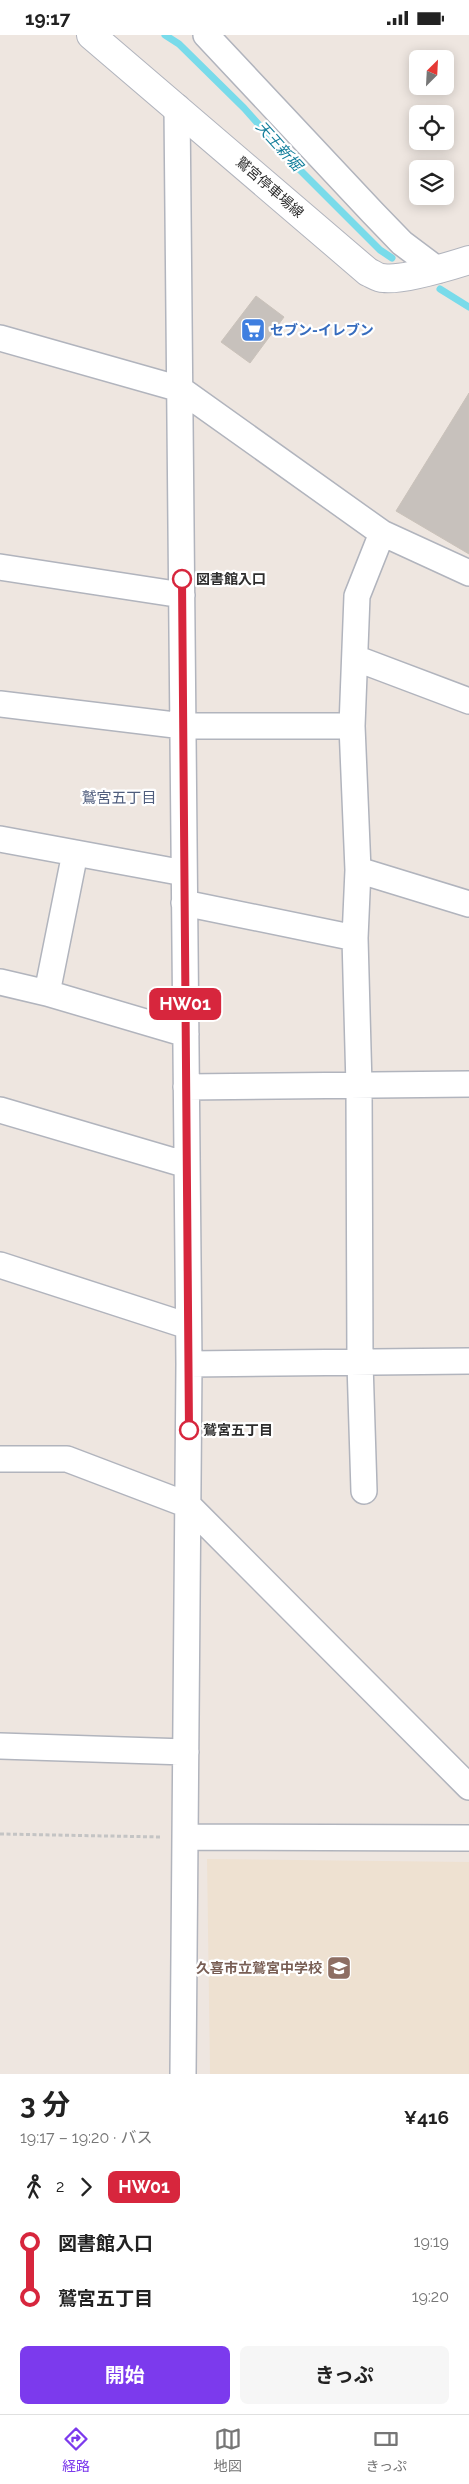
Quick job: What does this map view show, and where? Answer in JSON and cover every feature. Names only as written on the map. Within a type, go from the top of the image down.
[{"type":"main road","name":"鷲宮停車場線","points":[[91,35],[368,273],[383,278],[438,270],[467,262]]},
{"type":"street","points":[[206,35],[402,243],[438,270]]},
{"type":"street","points":[[177,107],[189,1364],[183,2074]]},
{"type":"street","points":[[0,338],[180,389],[382,533],[469,573]]},
{"type":"street","points":[[364,1491],[360,1363],[359,1086],[354,938],[358,870],[352,725],[357,596],[382,533]]},
{"type":"street","points":[[0,567],[182,595]]},
{"type":"street","points":[[355,658],[469,701]]},
{"type":"street","points":[[0,705],[183,726],[352,725]]},
{"type":"street","points":[[0,839],[184,873]]},
{"type":"street","points":[[47,993],[75,853]]},
{"type":"street","points":[[358,870],[469,904]]},
{"type":"street","points":[[184,903],[354,938]]},
{"type":"street","points":[[0,982],[47,993],[186,1033]]},
{"type":"street","points":[[186,1087],[469,1084]]},
{"type":"street","points":[[0,1110],[187,1165]]},
{"type":"street","points":[[0,1265],[188,1326]]},
{"type":"street","points":[[189,1364],[469,1361]]},
{"type":"street","points":[[0,1459],[67,1459],[188,1505],[469,1787]]},
{"type":"street","points":[[0,1746],[186,1752]]},
{"type":"street","points":[[185,1837],[469,1838]]},
{"type":"path","points":[[0,1834],[185,1837]]},
{"type":"shaded area","name":"久喜市立鷲宮中学校","points":[[207,1859],[469,1862],[469,2074],[210,2074]]},
{"type":"building","name":"セブン-イレブン","points":[[256,296],[284,317],[250,363],[221,342]]},
{"type":"building","points":[[469,393],[469,554],[396,511]]},
{"type":"waterway","name":"天王新堀","points":[[165,35],[179,44],[244,108],[295,165],[380,250],[392,258]]},
{"type":"waterway","name":"天王新堀","points":[[440,289],[469,307]]},
{"type":"bus line","name":"HW01","points":[[182,579],[189,1430]]},
{"type":"place","name":"セブン-イレブン","points":[[253,330]]},
{"type":"place","name":"図書館入口","points":[[182,579]]},
{"type":"place","name":"鷲宮五丁目","points":[[189,1430]]},
{"type":"place","name":"久喜市立鷲宮中学校","points":[[339,1968]]},
{"type":"district","name":"鷲宮五丁目","points":[[119,798]]}]
